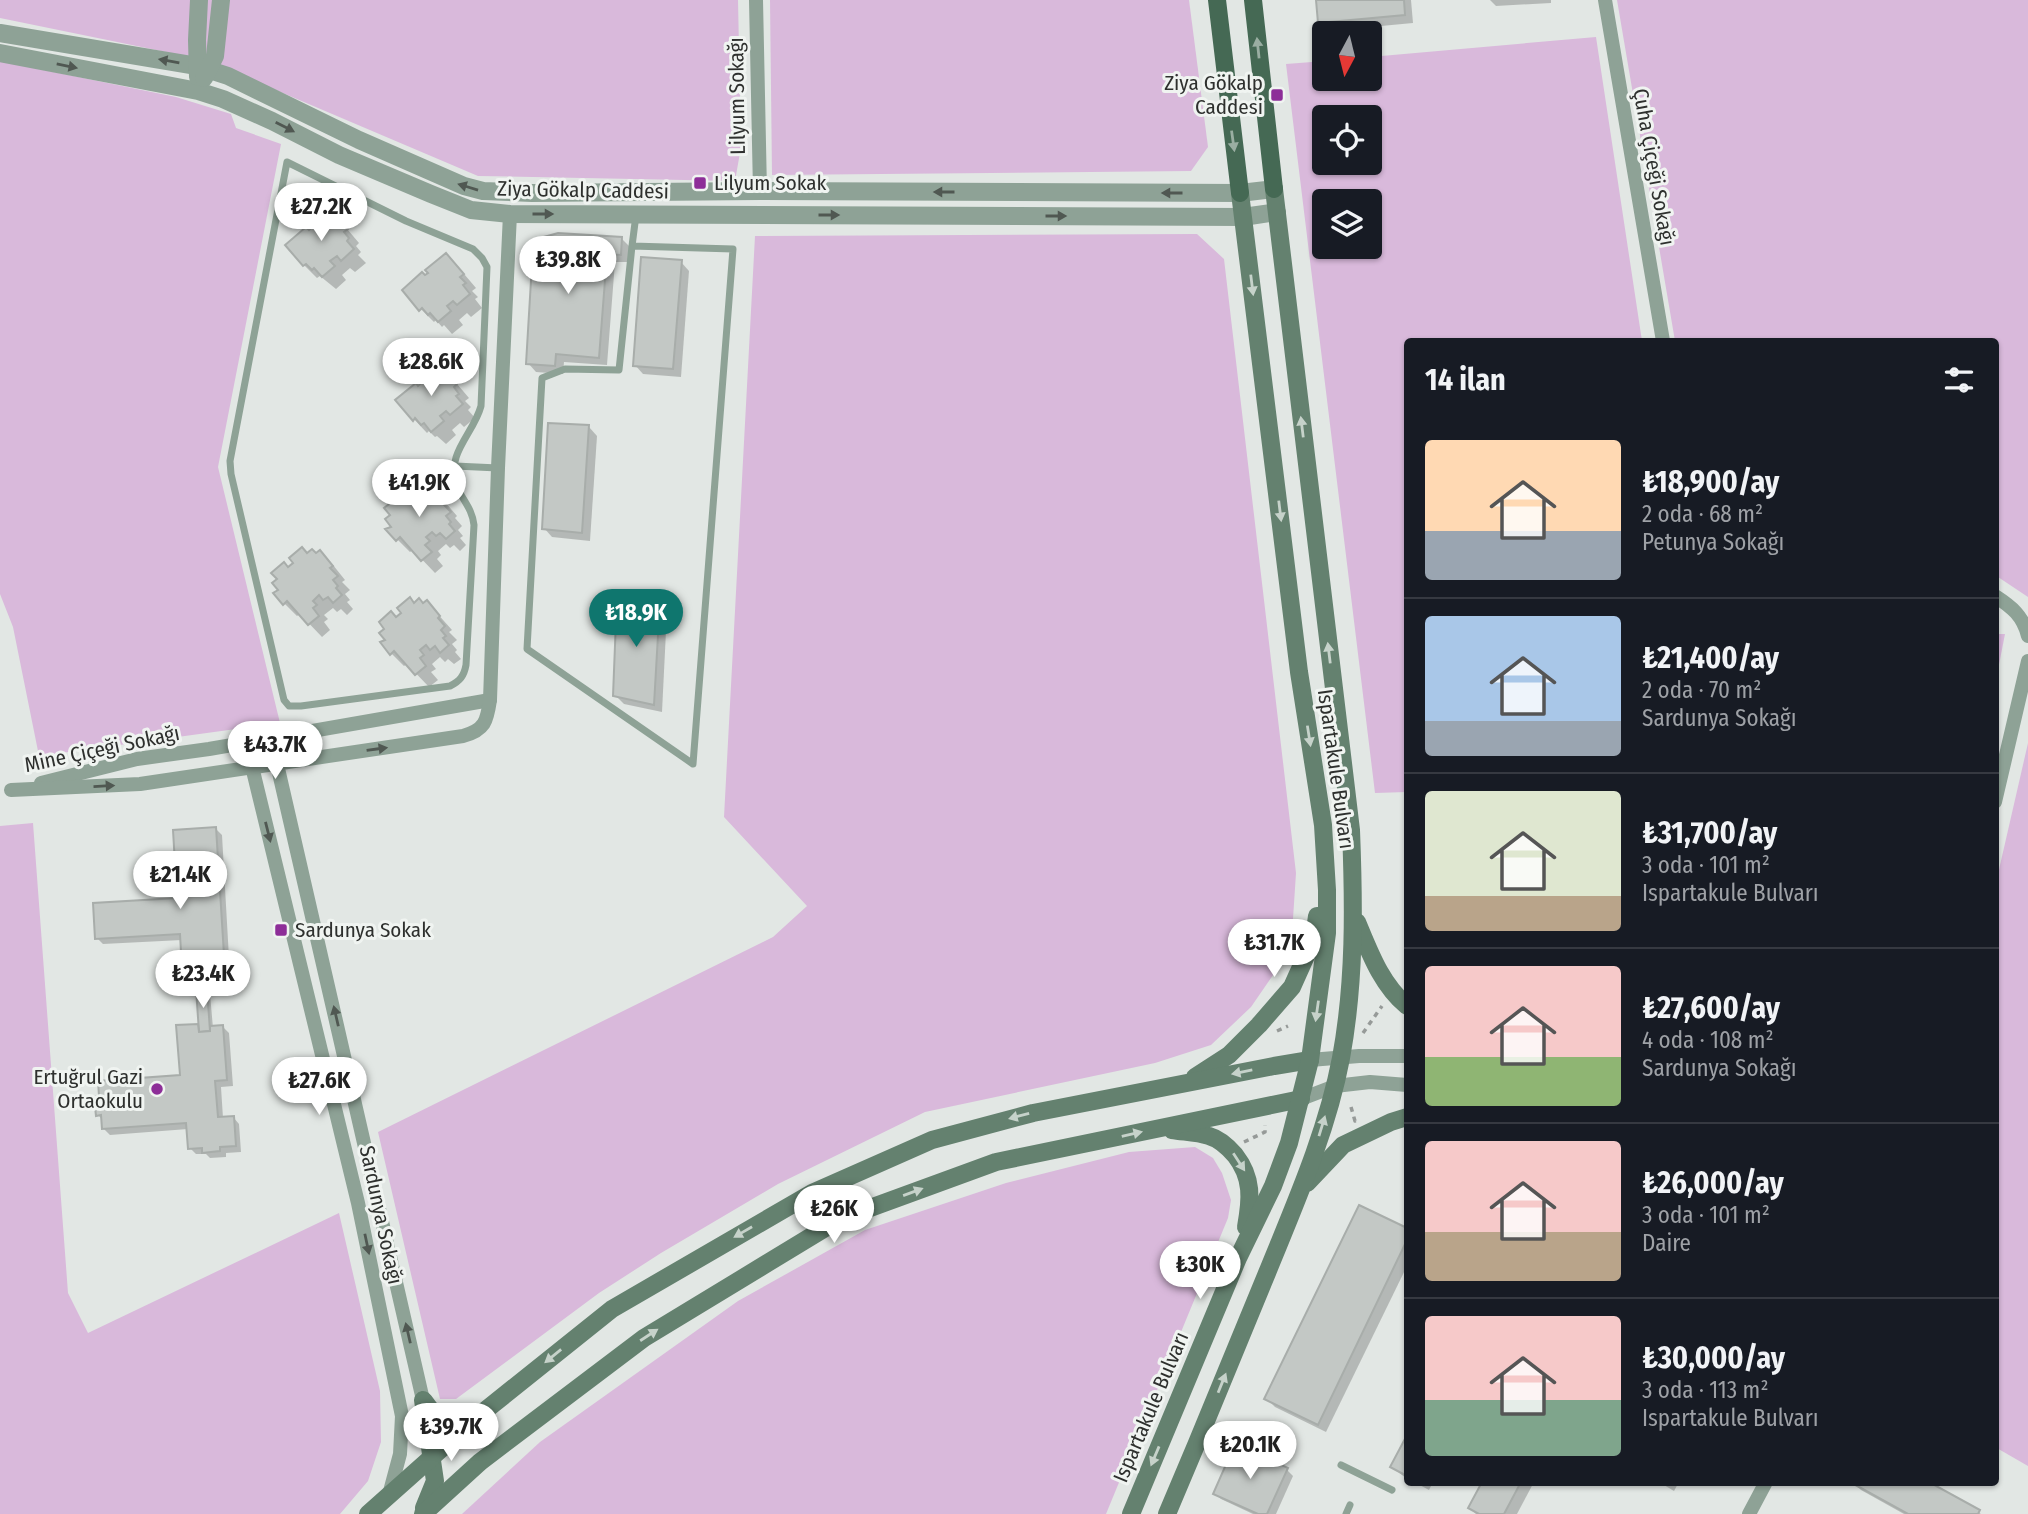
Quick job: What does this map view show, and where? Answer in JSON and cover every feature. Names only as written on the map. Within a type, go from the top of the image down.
[{"type":"main road","name":"Ispartakule Bulvarı","points":[[1131,1514],[1289,1143],[1310,1060],[1327,933],[1325,853],[1318,790],[1299,672],[1217,0]]},
{"type":"main road","name":"Ispartakule Bulvarı","points":[[1167,1514],[1302,1188],[1335,1086],[1352,965],[1354,916],[1351,830],[1253,0]]},
{"type":"main road","points":[[1184,1083],[1229,1055],[1259,1026],[1292,986],[1314,939],[1325,853]]},
{"type":"main road","points":[[1354,916],[1377,969],[1392,992],[1404,1003]]},
{"type":"main road","points":[[368,1514],[477,1417],[612,1308],[812,1192],[932,1140],[1033,1112],[1310,1060]]},
{"type":"main road","points":[[421,1514],[480,1462],[644,1338],[840,1219],[996,1162],[1301,1099]]},
{"type":"main road","points":[[1302,1188],[1343,1145],[1404,1118]]},
{"type":"main road","points":[[1158,1128],[1212,1136],[1228,1146],[1244,1167],[1251,1202],[1238,1258]]},
{"type":"main road","points":[[423,1400],[435,1417],[443,1421],[462,1422],[477,1417]]},
{"type":"main road","points":[[421,1514],[435,1481],[423,1400]]},
{"type":"street","points":[[198,90],[203,68],[197,40],[200,0]]},
{"type":"street","points":[[203,68],[215,56],[221,0]]},
{"type":"street","name":"Lilyum Sokağı","points":[[756,0],[760,191]]},
{"type":"street","name":"Çuha Çiçeği Sokağı","points":[[1605,0],[1662,338]]},
{"type":"street","points":[[0,33],[203,68],[248,86],[359,140],[464,186],[483,191],[1240,193],[1275,189]]},
{"type":"street","name":"Ziya Gökalp Caddesi","points":[[0,53],[198,90],[260,115],[339,155],[471,210],[510,214],[1243,217],[1277,212]]},
{"type":"street","points":[[760,191],[761,215]]},
{"type":"street","points":[[490,699],[511,192]]},
{"type":"street","points":[[1999,599],[2014,608],[2025,624],[2028,636]]},
{"type":"street","points":[[1999,785],[2028,661]]},
{"type":"street","name":"Mine Çiçeği Sokağı","points":[[490,699],[487,719],[474,733],[140,784],[6,791],[137,759],[490,699]]},
{"type":"street","name":"Sardunya Sokağı","points":[[271,738],[423,1400]]},
{"type":"street","name":"Sardunya Sokağı","points":[[246,742],[349,1167],[402,1416],[400,1454],[389,1495]]},
{"type":"street","points":[[1310,1060],[1341,1056],[1404,1056]]},
{"type":"street","points":[[1301,1099],[1335,1086],[1370,1082],[1404,1085]]},
{"type":"street","points":[[349,1167],[368,1157]]},
{"type":"street","points":[[1749,1514],[1764,1486]]},
{"type":"lane","points":[[287,162],[406,221],[473,249],[487,267],[481,406],[474,425],[458,448],[455,466],[457,485],[472,513],[474,525],[465,674],[450,686],[289,706],[284,700],[230,461],[287,162]]},
{"type":"lane","points":[[632,246],[733,249],[693,764],[527,649],[542,378],[565,369],[619,370],[632,246],[636,215]]},
{"type":"lane","points":[[455,466],[498,468]]},
{"type":"lane","points":[[1341,1465],[1392,1490]]},
{"type":"lane","points":[[1346,1514],[1350,1505]]},
{"type":"path","points":[[1361,1040],[1382,1006]]},
{"type":"path","points":[[1241,1144],[1265,1132],[1265,1122]]},
{"type":"shaded area","points":[[0,0],[738,0],[741,147],[735,181],[478,176],[205,60],[0,18]]},
{"type":"shaded area","points":[[770,0],[1189,0],[1208,147],[1191,171],[772,175]]},
{"type":"shaded area","points":[[1617,0],[2028,0],[2028,597],[1999,578],[1999,338],[1674,338]]},
{"type":"shaded area","points":[[1596,37],[1642,338],[1404,338],[1404,792],[1375,793],[1286,64],[1312,62],[1312,91],[1382,91],[1382,56]]},
{"type":"shaded area","points":[[0,61],[176,97],[231,114],[236,128],[281,144],[218,467],[280,723],[39,756],[13,627],[0,594]]},
{"type":"shaded area","points":[[1197,234],[1224,259],[1296,873],[1291,949],[1251,1007],[1211,1045],[1155,1063],[925,1112],[778,1184],[661,1253],[599,1293],[456,1399],[440,1399],[378,1132],[773,937],[807,906],[724,817],[755,236]]},
{"type":"shaded area","points":[[1999,634],[2005,634],[1999,665]]},
{"type":"shaded area","points":[[2028,743],[2028,1466],[1999,1449],[1999,870]]},
{"type":"shaded area","points":[[33,823],[68,1293],[88,1333],[339,1213],[380,1391],[381,1442],[368,1481],[340,1514],[0,1514],[0,826]]},
{"type":"shaded area","points":[[1195,1147],[1213,1158],[1222,1173],[1231,1200],[1228,1218],[1106,1514],[462,1514],[540,1442],[738,1301],[865,1230],[1006,1183],[1129,1152]]},
{"type":"building","points":[[1316,0],[1404,0],[1405,15],[1318,21]]},
{"type":"building","points":[[330,208],[348,229],[344,232],[354,249],[341,261],[337,256],[330,261],[335,266],[322,277],[314,268],[312,270],[306,264],[303,266],[285,245],[306,227],[309,230],[309,225]]},
{"type":"building","points":[[558,233],[622,237],[621,255],[607,254],[599,358],[556,354],[555,366],[526,364],[533,247],[544,237]]},
{"type":"building","points":[[446,253],[464,274],[460,277],[466,283],[463,285],[470,294],[457,305],[453,301],[447,306],[451,311],[438,322],[422,308],[419,311],[402,290],[422,272],[425,275],[428,273],[425,270]]},
{"type":"building","points":[[641,257],[682,260],[673,369],[633,366]]},
{"type":"building","points":[[439,363],[457,384],[454,387],[459,394],[456,396],[463,404],[450,415],[446,411],[440,416],[444,421],[431,432],[424,423],[421,425],[415,418],[413,421],[395,400],[416,383],[418,386],[421,383],[419,381]]},
{"type":"building","points":[[548,423],[589,425],[582,533],[542,529]]},
{"type":"building","points":[[415,483],[420,489],[425,485],[429,489],[433,486],[451,512],[446,516],[455,531],[446,539],[440,533],[436,536],[432,532],[426,537],[430,541],[425,545],[432,552],[421,561],[400,537],[396,541],[385,529],[391,527],[385,519],[390,515],[384,508],[397,498],[401,503],[406,499],[402,494]]},
{"type":"building","points":[[302,547],[307,553],[312,549],[316,553],[320,550],[338,576],[333,580],[342,595],[333,603],[328,597],[323,600],[319,595],[313,601],[317,605],[313,608],[319,616],[308,625],[287,601],[283,605],[273,593],[278,590],[272,583],[277,579],[271,573],[284,562],[288,567],[293,563],[289,558]]},
{"type":"building","points":[[617,595],[660,600],[654,705],[613,696]]},
{"type":"building","points":[[410,597],[414,603],[419,598],[423,603],[427,600],[440,616],[438,618],[445,626],[441,630],[446,636],[443,638],[449,645],[440,653],[435,646],[430,650],[426,645],[420,650],[424,655],[420,658],[426,666],[415,675],[394,651],[390,655],[380,642],[385,640],[379,633],[384,629],[379,622],[391,611],[396,617],[401,613],[397,608]]},
{"type":"building","points":[[216,827],[226,987],[183,989],[180,934],[95,939],[93,903],[177,898],[173,830]]},
{"type":"building","points":[[207,988],[210,1031],[199,1032],[196,989]]},
{"type":"building","name":"Ertuğrul Gazi Ortaokulu","points":[[198,1024],[199,1032],[210,1031],[210,1026],[223,1025],[227,1080],[215,1081],[218,1117],[234,1116],[236,1146],[220,1147],[220,1151],[202,1153],[202,1148],[188,1149],[186,1123],[102,1129],[101,1115],[96,1116],[94,1097],[99,1096],[98,1081],[180,1075],[176,1025]]},
{"type":"building","points":[[1359,1205],[1404,1227],[1404,1246],[1318,1425],[1264,1399]]},
{"type":"building","points":[[1404,1441],[1404,1474],[1390,1467]]},
{"type":"building","points":[[1235,1444],[1288,1468],[1267,1514],[1258,1514],[1213,1494]]},
{"type":"building","points":[[1480,1486],[1519,1486],[1504,1514],[1479,1514],[1468,1508]]},
{"type":"building","points":[[1857,1486],[1936,1486],[1980,1510],[1978,1514],[1908,1514]]},
{"type":"place","name":"Ziya Gökalp Caddesi","points":[[1277,95]]},
{"type":"place","name":"Lilyum Sokak","points":[[700,183]]},
{"type":"place","name":"Sardunya Sokak","points":[[281,930]]},
{"type":"place","name":"Ertuğrul Gazi Ortaokulu","points":[[157,1089]]}]
